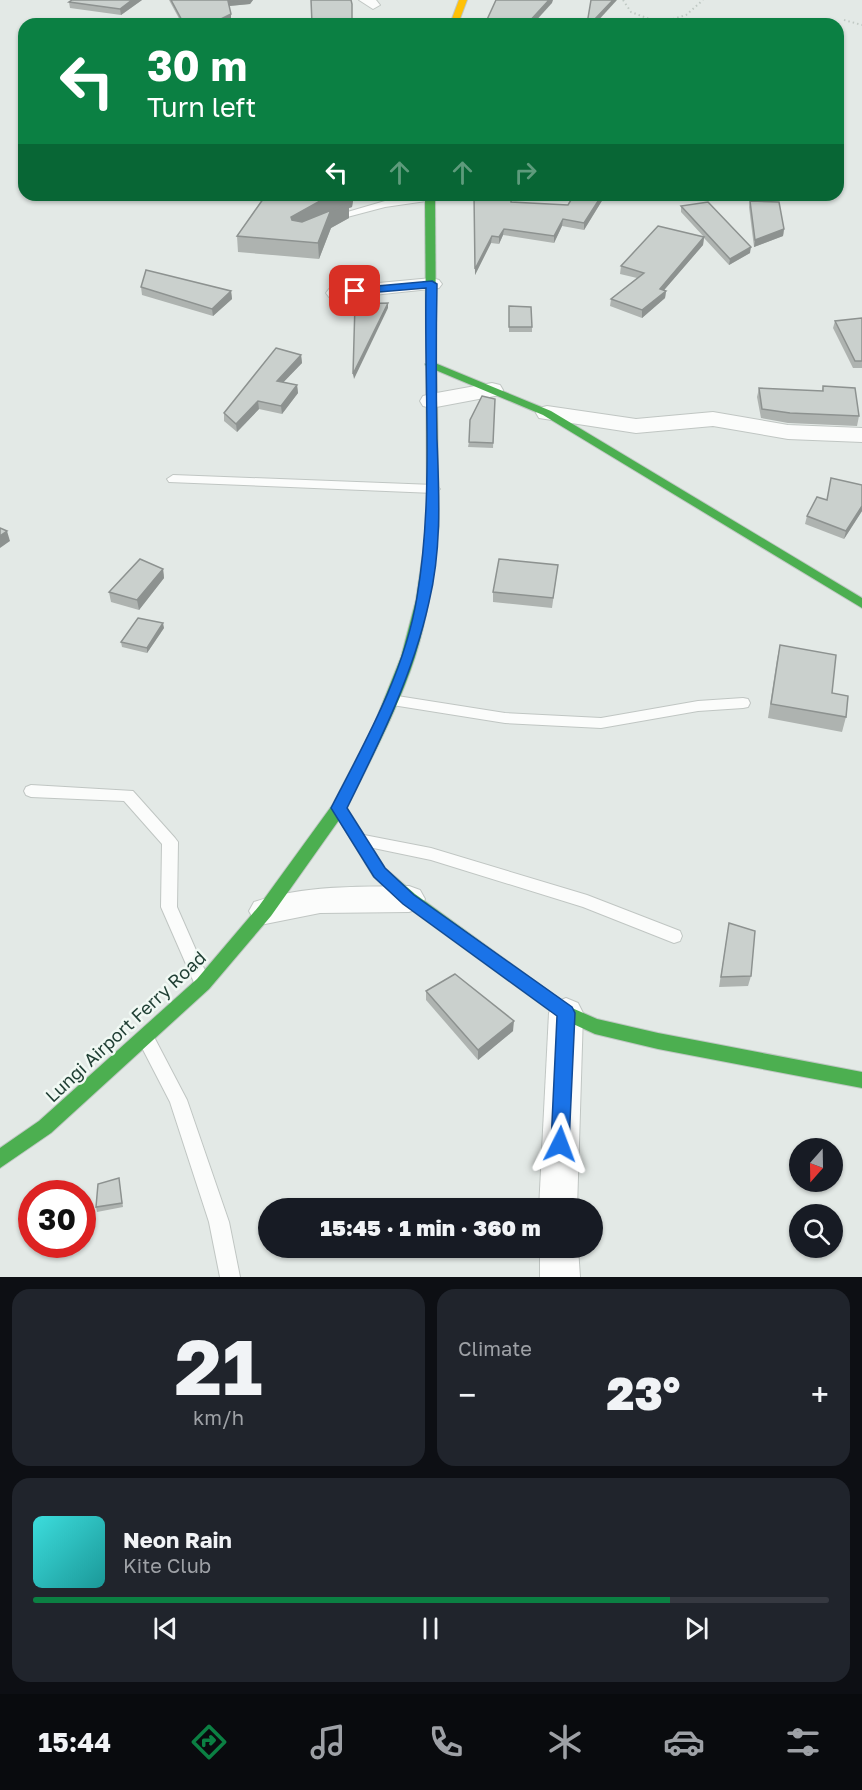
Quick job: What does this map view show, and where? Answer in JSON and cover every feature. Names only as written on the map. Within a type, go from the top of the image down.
[{"type":"main road","points":[[456,18],[463,0]]},
{"type":"main road","name":"Lungi Airport Ferry Road","points":[[0,1159],[45,1127],[203,984],[265,911],[339,808],[391,700],[408,657],[423,600],[432,538],[434,489],[430,364],[432,284],[430,201]]},
{"type":"main road","points":[[430,364],[548,413],[862,604]]},
{"type":"main road","points":[[339,808],[379,872],[409,899],[566,1013],[595,1026],[658,1041],[862,1080]]},
{"type":"street","points":[[336,293],[432,284]]},
{"type":"street","points":[[431,401],[492,390]]},
{"type":"street","points":[[548,413],[636,426],[714,419],[788,432],[862,435]]},
{"type":"street","points":[[265,911],[320,900],[409,899]]},
{"type":"street","points":[[558,1198],[566,1013]]},
{"type":"street","points":[[559,1258],[560,1277]]},
{"type":"lane","points":[[319,225],[338,216],[401,201]]},
{"type":"lane","points":[[173,479],[434,489]]},
{"type":"lane","points":[[391,700],[505,718],[601,723],[698,706],[743,703]]},
{"type":"lane","points":[[31,790],[128,795],[170,842],[169,907],[203,984]]},
{"type":"lane","points":[[359,840],[431,854],[587,902],[674,936]]},
{"type":"lane","points":[[144,1035],[178,1100],[219,1222],[230,1277]]},
{"type":"path","points":[[623,0],[631,12],[647,18]]},
{"type":"path","points":[[676,18],[686,15],[703,0]]},
{"type":"path","points":[[844,20],[862,25]]},
{"type":"building","points":[[72,0],[132,0],[120,9],[69,2]]},
{"type":"building","points":[[171,0],[242,0],[228,1],[231,14],[223,18],[181,18]]},
{"type":"building","points":[[311,0],[351,0],[352,18],[312,18]]},
{"type":"building","points":[[496,0],[549,0],[532,18],[488,18]]},
{"type":"building","points":[[591,0],[613,0],[596,18],[588,18]]},
{"type":"building","points":[[262,201],[320,201],[291,217],[292,220],[302,222],[349,203],[330,212],[318,243],[237,236]]},
{"type":"building","points":[[474,201],[568,205],[570,201],[598,201],[584,223],[563,219],[554,236],[504,229],[499,237],[492,236],[475,269]]},
{"type":"building","points":[[750,201],[779,202],[784,229],[755,240]]},
{"type":"building","points":[[708,202],[751,247],[730,259],[681,206]]},
{"type":"building","points":[[658,226],[704,237],[660,289],[666,291],[642,310],[611,299],[644,273],[621,266]]},
{"type":"building","points":[[146,270],[231,291],[212,309],[141,287]]},
{"type":"building","points":[[388,303],[353,374],[355,304]]},
{"type":"building","points":[[509,306],[531,307],[532,327],[509,327]]},
{"type":"building","points":[[862,318],[862,361],[855,361],[835,321]]},
{"type":"building","points":[[276,348],[301,355],[277,381],[297,385],[281,406],[258,401],[236,424],[224,413]]},
{"type":"building","points":[[823,386],[855,388],[859,416],[790,413],[762,409],[759,388],[823,391]]},
{"type":"building","points":[[482,396],[495,399],[493,443],[469,442],[470,420]]},
{"type":"building","points":[[831,478],[862,485],[862,506],[846,531],[807,516],[817,497],[827,500]]},
{"type":"building","points":[[0,528],[7,531],[0,536]]},
{"type":"building","points":[[140,559],[163,569],[137,600],[109,592]]},
{"type":"building","points":[[499,559],[558,565],[553,598],[493,592]]},
{"type":"building","points":[[138,618],[163,623],[147,648],[121,642]]},
{"type":"building","points":[[780,645],[836,655],[832,693],[848,696],[846,717],[771,704]]},
{"type":"building","points":[[729,923],[755,931],[751,976],[721,977]]},
{"type":"building","points":[[455,974],[514,1021],[478,1050],[426,991]]},
{"type":"building","points":[[119,1178],[122,1203],[96,1207],[98,1184]]},
{"type":"traffic: fast","points":[[430,201],[431,336]]},
{"type":"traffic: fast","points":[[430,364],[547,413],[862,604]]},
{"type":"traffic: fast","points":[[0,1159],[45,1127],[203,984],[265,911],[339,808],[380,727],[408,657],[423,600],[433,526]]},
{"type":"traffic: fast","points":[[339,808],[379,872],[409,899],[566,1013],[595,1026],[658,1041],[862,1080]]},
{"type":"traffic: slow","points":[[456,18],[463,0]]},
{"type":"traffic: slow","points":[[431,336],[433,526]]},
{"type":"route","points":[[355,291],[432,284],[430,364],[434,489],[432,538],[423,600],[408,657],[380,727],[339,808],[379,872],[409,899],[566,1013],[560,1144]]}]
